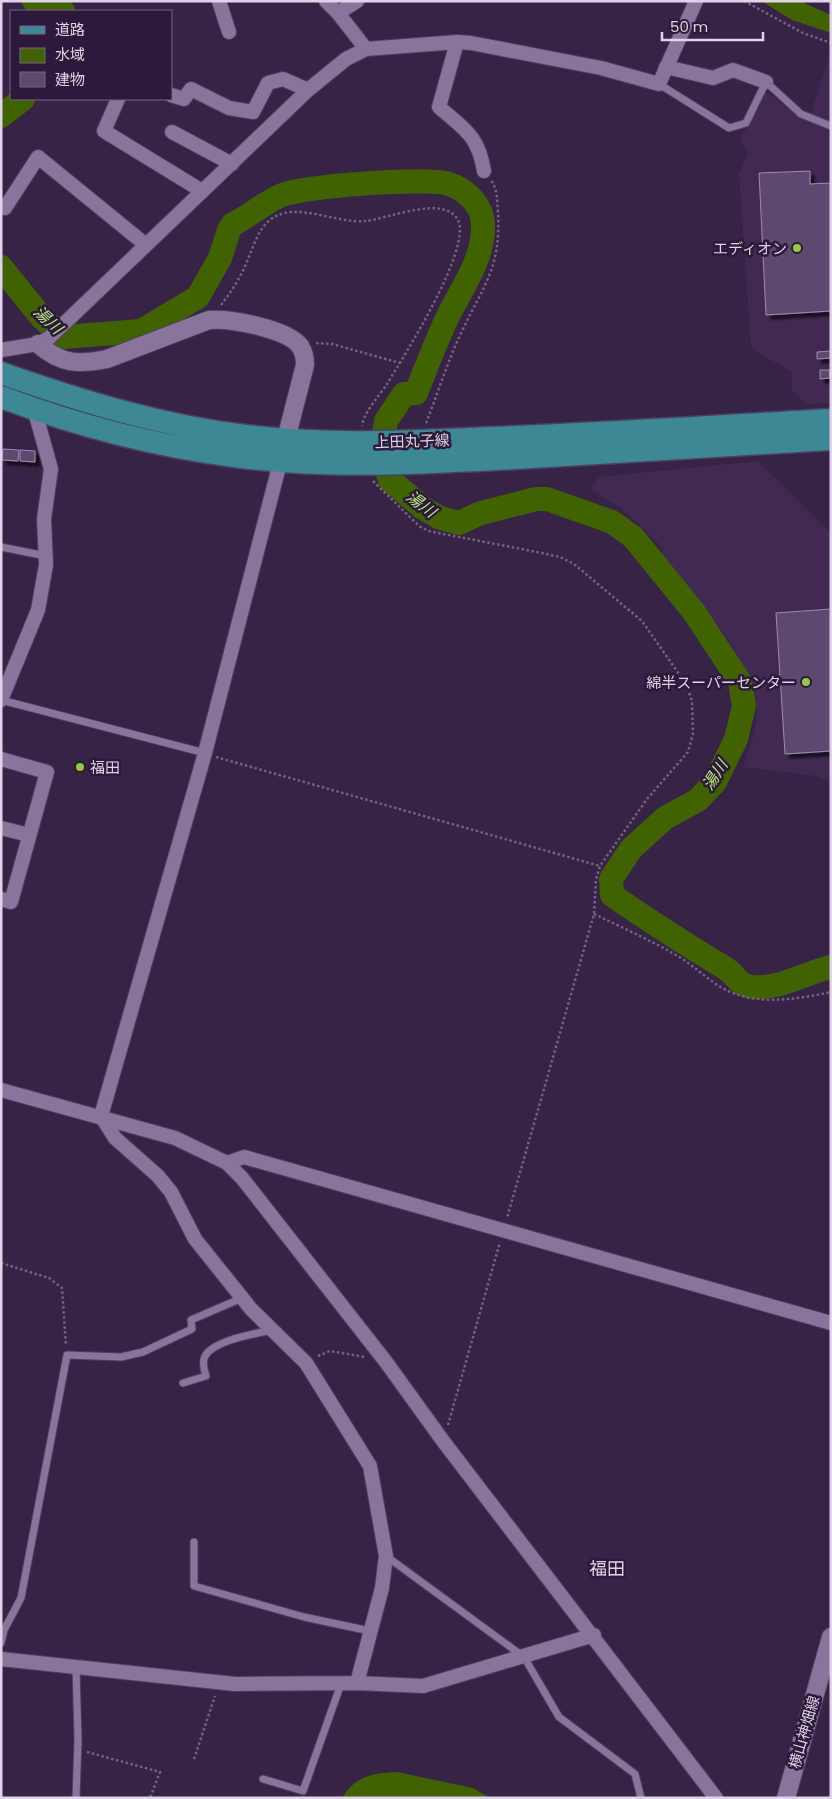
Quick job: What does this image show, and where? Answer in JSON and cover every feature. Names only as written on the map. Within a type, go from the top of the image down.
[{"type":"main road","name":"上田丸子線","points":[[1,372],[90,402],[155,419],[218,432],[283,450]]},
{"type":"main road","name":"上田丸子線","points":[[1,397],[167,445],[235,456],[283,450],[367,453],[574,435],[831,420]]},
{"type":"main road","name":"上田丸子線","points":[[421,448],[831,439]]},
{"type":"street","points":[[219,1],[229,32]]},
{"type":"street","points":[[326,1],[338,13],[366,49]]},
{"type":"street","points":[[338,13],[357,1]]},
{"type":"street","points":[[1,350],[44,341],[308,90],[346,59],[366,49],[457,42],[601,68],[659,84],[696,1]]},
{"type":"street","points":[[457,42],[439,107],[471,135],[481,151],[484,171]]},
{"type":"street","points":[[666,67],[713,78],[732,70],[766,82]]},
{"type":"street","points":[[172,95],[184,99],[190,90],[229,108],[253,112],[268,83],[283,79],[308,90]]},
{"type":"street","points":[[118,100],[104,131],[202,192]]},
{"type":"street","points":[[172,132],[232,164]]},
{"type":"street","points":[[6,208],[38,157],[146,245]]},
{"type":"street","points":[[44,341],[52,356],[68,362],[91,362],[107,359],[209,320],[223,318],[287,335],[300,346],[304,354],[306,365],[205,753],[101,1116],[115,1138],[158,1176],[171,1192],[195,1239],[242,1298],[306,1363],[370,1466],[386,1556],[382,1588],[357,1683]]},
{"type":"street","points":[[1,700],[38,610],[46,556],[44,519],[51,469],[34,408]]},
{"type":"street","points":[[1,759],[47,772],[11,902],[1,899]]},
{"type":"street","points":[[1,828],[29,835]]},
{"type":"street","points":[[1,1090],[101,1116],[175,1138],[227,1163],[242,1178],[386,1362],[443,1442],[594,1635],[716,1798]]},
{"type":"street","points":[[227,1163],[244,1157],[831,1323]]},
{"type":"street","points":[[1,1659],[219,1682],[286,1685],[357,1683],[423,1686],[594,1635]]},
{"type":"street","name":"横山神畑線","points":[[786,1798],[831,1637]]},
{"type":"lane","points":[[659,84],[729,128],[746,123],[766,82],[801,114],[831,126]]},
{"type":"lane","points":[[1,547],[46,556]]},
{"type":"lane","points":[[1,700],[205,753]]},
{"type":"lane","points":[[1,1643],[4,1630],[21,1598],[67,1354],[121,1356],[142,1352],[192,1329],[191,1320],[242,1298]]},
{"type":"lane","points":[[184,1383],[206,1376],[203,1365],[205,1356],[226,1341],[273,1330]]},
{"type":"lane","points":[[194,1542],[194,1586],[304,1617],[370,1631]]},
{"type":"lane","points":[[386,1556],[524,1656],[560,1717],[635,1774],[642,1798]]},
{"type":"lane","points":[[76,1667],[78,1750],[76,1798]]},
{"type":"lane","points":[[263,1779],[303,1791],[341,1684]]},
{"type":"path","points":[[744,1],[803,33],[831,44]]},
{"type":"path","points":[[421,448],[424,427],[462,331],[491,275],[497,256],[499,234],[496,187],[484,171]]},
{"type":"path","points":[[209,320],[231,290],[248,261],[263,227],[282,212],[303,212],[332,219],[357,222],[427,208],[447,210],[458,221],[461,231],[460,245],[437,295],[400,363],[363,422],[368,476],[419,526],[428,531],[542,552],[560,557],[574,564],[642,621],[686,684],[692,701],[694,718],[688,752],[647,799],[600,866],[596,879],[594,914],[443,1442]]},
{"type":"path","points":[[300,346],[327,344],[400,363]]},
{"type":"path","points":[[205,753],[600,866]]},
{"type":"path","points":[[594,914],[678,955],[724,989],[735,994],[758,999],[796,999],[831,992]]},
{"type":"path","points":[[1,1263],[49,1278],[62,1288],[67,1354]]},
{"type":"path","points":[[306,1363],[322,1352],[330,1351],[386,1362]]},
{"type":"path","points":[[194,1759],[219,1682]]},
{"type":"path","points":[[78,1750],[160,1772],[150,1798]]},
{"type":"shaded area","points":[[830,53],[831,403],[806,404],[792,391],[792,372],[753,350],[751,346],[739,174],[748,153],[740,140],[765,91],[800,117],[809,120]]},
{"type":"shaded area","points":[[758,461],[831,533],[831,781],[816,776],[743,767],[754,735],[757,709],[753,688],[727,638],[662,554],[664,549],[622,508],[590,490],[599,477]]},
{"type":"water","points":[[761,1],[800,1],[831,15],[831,33],[792,20]]},
{"type":"water","points":[[397,1772],[473,1788],[490,1798],[342,1798],[353,1785],[365,1777],[380,1773]]},
{"type":"building","name":"エディオン","points":[[810,171],[810,184],[831,183],[831,311],[766,315],[759,173]]},
{"type":"building","points":[[831,351],[831,358],[817,359],[817,352]]},
{"type":"building","points":[[820,370],[829,370],[830,378],[820,379]]},
{"type":"building","points":[[3,449],[19,450],[18,461],[2,460]]},
{"type":"building","points":[[20,450],[35,451],[35,462],[20,461]]},
{"type":"building","name":"綿半スーパーセンター","points":[[831,609],[831,751],[785,754],[776,613]]},
{"type":"waterway","name":"湯川","points":[[34,1],[60,10]]},
{"type":"waterway","name":"湯川","points":[[1,116],[22,100]]},
{"type":"waterway","name":"湯川","points":[[1,267],[42,318],[64,337],[141,331],[198,297],[220,258],[229,230],[233,224],[282,195],[315,188],[392,182],[436,182],[449,184],[468,195],[477,205],[482,218],[480,249],[471,272],[431,354],[416,393],[404,394],[386,421],[381,453],[390,480],[423,508],[440,518],[459,523],[481,513],[536,499],[547,499],[612,522],[633,537],[694,612],[740,682],[744,706],[736,739],[715,782],[698,800],[665,818],[631,849],[611,879],[612,895],[668,933],[725,968],[747,986],[773,986],[831,967]]},
{"type":"place","name":"エディオン","points":[[797,248]]},
{"type":"place","name":"綿半スーパーセンター","points":[[806,682]]},
{"type":"place","name":"福田","points":[[80,767]]},
{"type":"district","name":"福田","points":[[607,1568]]}]
